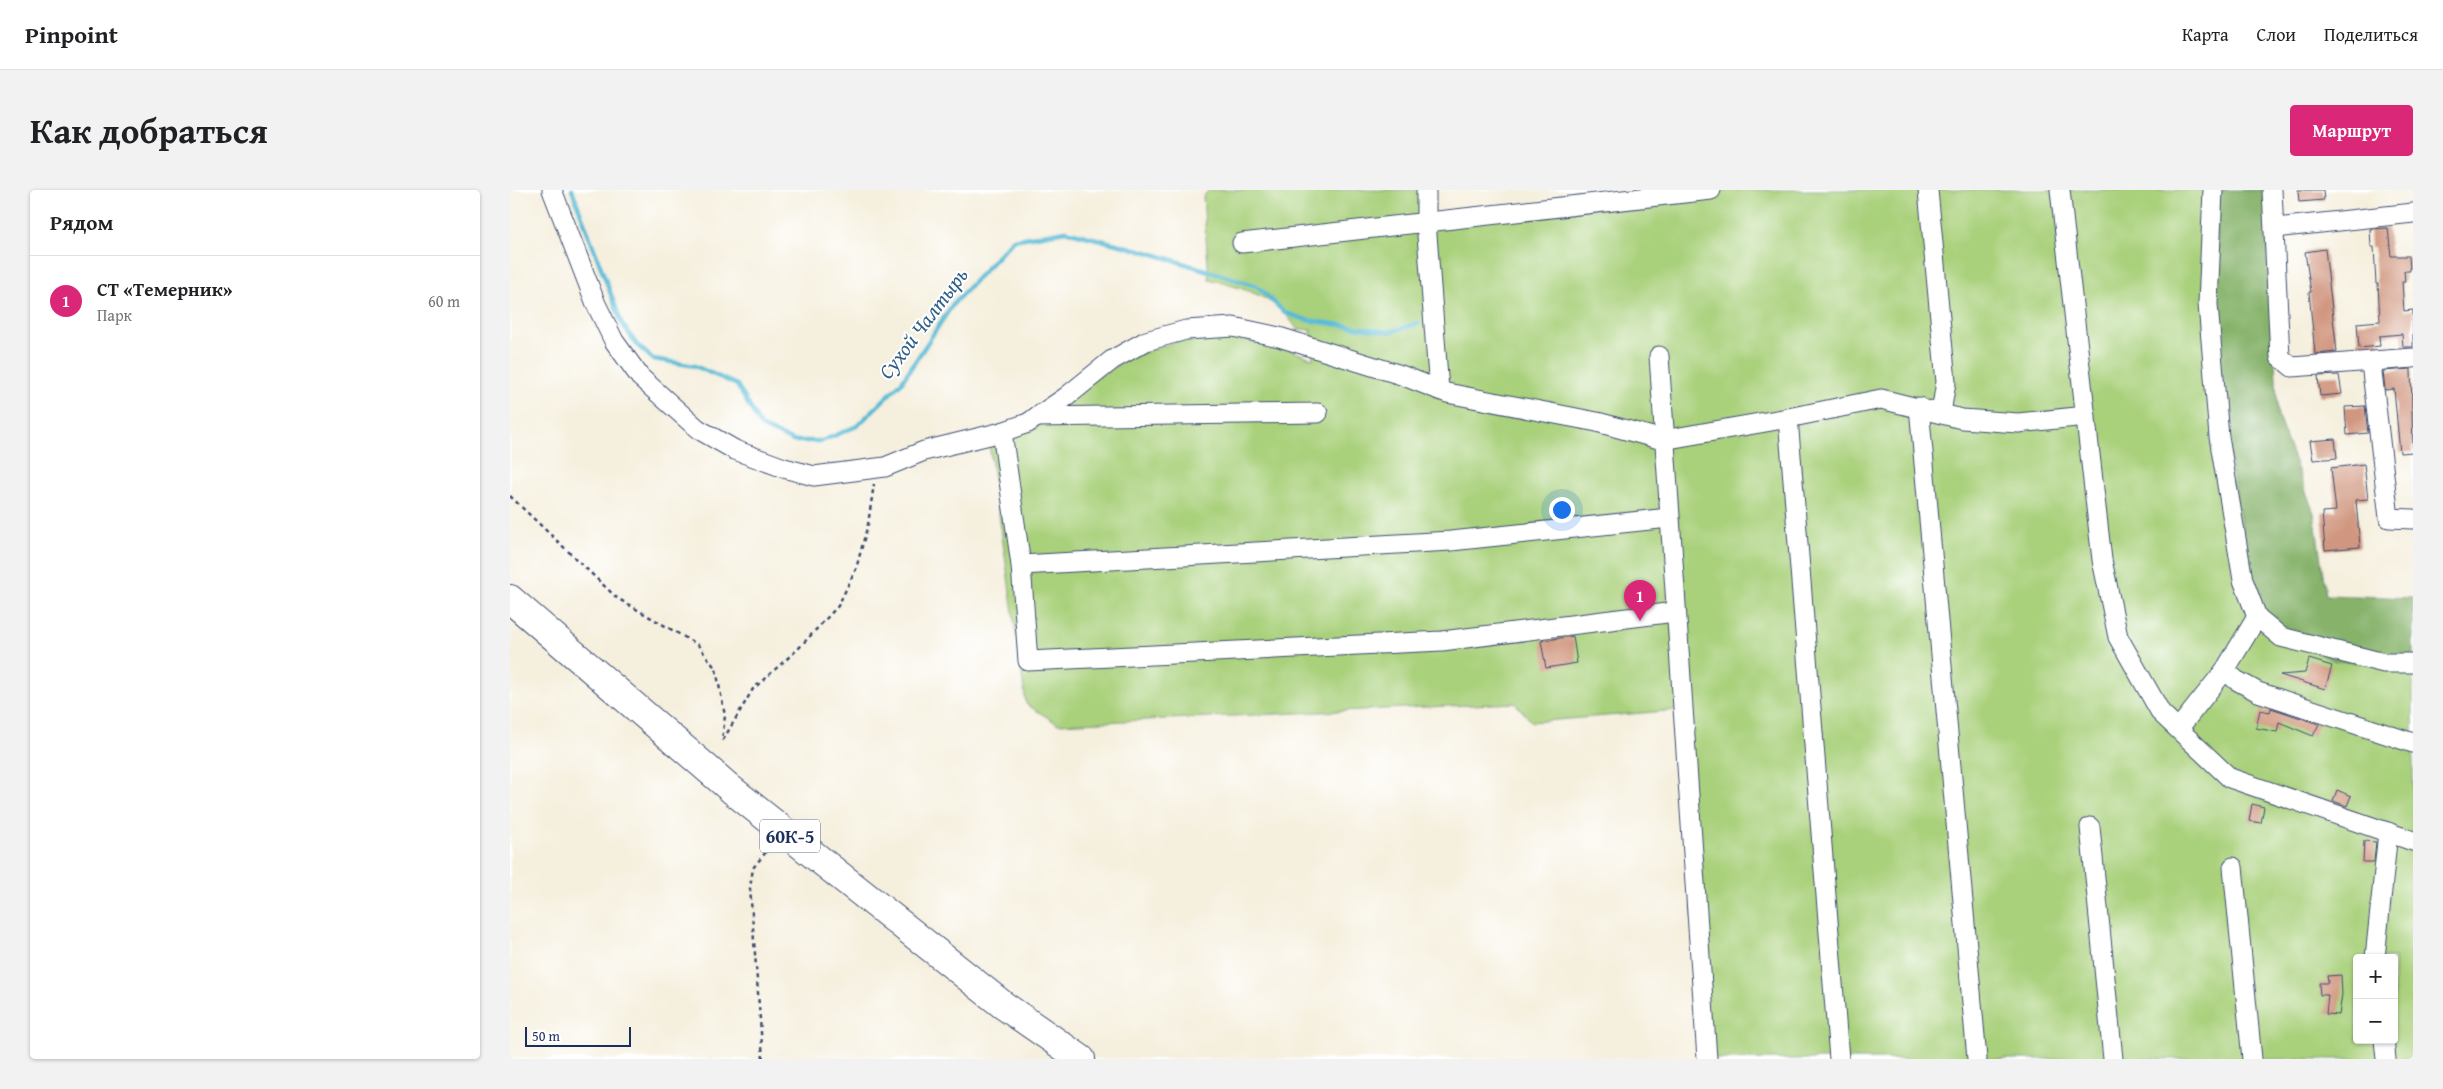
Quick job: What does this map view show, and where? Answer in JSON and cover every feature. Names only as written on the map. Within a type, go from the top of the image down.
[{"type":"highway","name":"60К-5","points":[[510,599],[732,790],[1003,1005],[1081,1059]]},
{"type":"highway","name":"60К-5","points":[[510,621],[721,803],[993,1019],[1051,1059]]},
{"type":"street","points":[[552,190],[596,304],[614,341],[640,377],[698,429],[735,450],[784,468],[814,476],[877,468],[924,451],[1002,432],[1028,423],[1066,397],[1112,360],[1146,341],[1186,330],[1233,327],[1279,337],[1401,375],[1439,390],[1597,422],[1663,440],[1881,399],[1962,419],[2018,423],[2086,416]]},
{"type":"street","points":[[1426,190],[1426,222],[1439,390]]},
{"type":"street","points":[[1242,243],[1711,190]]},
{"type":"street","points":[[1928,190],[1946,382],[1941,413]]},
{"type":"street","points":[[2060,190],[2102,560],[2118,637],[2161,712],[2230,778],[2413,841]]},
{"type":"street","points":[[2213,190],[2208,304],[2219,437],[2243,580],[2257,617],[2281,637],[2384,663],[2413,662]]},
{"type":"street","points":[[2272,190],[2276,228],[2280,357],[2292,367],[2371,363],[2413,358]]},
{"type":"street","points":[[2276,228],[2413,213]]},
{"type":"street","points":[[1659,356],[1663,440],[1707,1059]]},
{"type":"street","points":[[2371,363],[2389,518],[2413,519]]},
{"type":"street","points":[[1919,407],[1977,1059]]},
{"type":"street","points":[[1036,417],[1318,413]]},
{"type":"street","points":[[1788,418],[1839,1059]]},
{"type":"street","points":[[1002,432],[1022,565],[1028,661],[1442,641],[1675,612]]},
{"type":"street","points":[[1022,565],[1451,541],[1669,518]]},
{"type":"street","points":[[2179,728],[2225,670],[2257,617]]},
{"type":"street","points":[[2225,670],[2236,680],[2258,692],[2413,743]]},
{"type":"street","points":[[2090,827],[2113,1059]]},
{"type":"street","points":[[2375,954],[2388,832]]},
{"type":"street","points":[[2233,867],[2252,1059]]},
{"type":"street","points":[[2384,1044],[2386,1059]]},
{"type":"path","points":[[510,496],[617,598],[698,645],[716,669],[725,716],[722,741],[753,689],[798,649],[838,606],[856,569],[868,524],[877,468]]},
{"type":"path","points":[[763,1059],[750,888],[753,868],[773,844]]},
{"type":"green space","points":[[1210,190],[1425,190],[1438,222],[1673,190],[2219,190],[2244,574],[2413,668],[2413,1059],[1702,1059],[1679,710],[1532,722],[1515,703],[1058,724],[1026,704],[989,444],[1131,357],[1186,338],[1226,337],[1280,346],[1313,359],[1311,330],[1297,329],[1279,308],[1259,295],[1209,279],[1203,196]]},
{"type":"green space","points":[[2219,190],[2266,190],[2278,417],[2314,513],[2326,595],[2413,598],[2413,668],[2336,661],[2281,637],[2256,609],[2225,428],[2216,299]]},
{"type":"building","points":[[2298,190],[2323,190],[2324,200],[2299,202]]},
{"type":"building","points":[[2388,228],[2391,256],[2409,256],[2410,271],[2404,271],[2405,282],[2402,282],[2404,311],[2413,310],[2413,347],[2403,347],[2402,334],[2379,336],[2380,346],[2359,348],[2357,323],[2380,321],[2374,247],[2371,247],[2370,229]]},
{"type":"building","points":[[2325,249],[2337,352],[2315,354],[2309,292],[2311,292],[2305,252]]},
{"type":"building","points":[[2411,369],[2413,452],[2400,453],[2394,389],[2385,390],[2383,371]]},
{"type":"building","points":[[2339,375],[2342,394],[2320,396],[2318,376]]},
{"type":"building","points":[[2365,406],[2368,433],[2347,435],[2345,407]]},
{"type":"building","points":[[2335,439],[2337,458],[2313,460],[2310,441]]},
{"type":"building","points":[[2364,464],[2368,499],[2356,500],[2360,547],[2325,550],[2322,512],[2336,511],[2331,468]]},
{"type":"building","points":[[1573,636],[1577,663],[1546,668],[1541,641]]},
{"type":"building","points":[[2309,659],[2332,666],[2325,689],[2280,675],[2305,673]]},
{"type":"building","points":[[2271,708],[2319,724],[2313,736],[2279,722],[2277,732],[2256,728],[2260,710],[2270,712]]},
{"type":"building","points":[[2337,790],[2351,796],[2347,806],[2333,801]]},
{"type":"building","points":[[2252,804],[2264,807],[2261,823],[2249,821]]},
{"type":"building","points":[[2364,841],[2376,842],[2374,862],[2363,862]]},
{"type":"building","points":[[2341,975],[2342,994],[2339,1015],[2326,1014],[2328,995],[2320,995],[2319,983],[2328,983],[2327,976]]},
{"type":"waterway","name":"Сухой Чалтырь","points":[[572,190],[622,324],[637,345],[653,359],[695,366],[737,385],[761,426],[793,441],[822,441],[857,426],[901,383],[953,304],[1013,240],[1066,231],[1147,252],[1257,286],[1285,313],[1307,320],[1389,332],[1419,323]]},
{"type":"place","name":"СТ «Темерник»","points":[[1640,621]]}]
